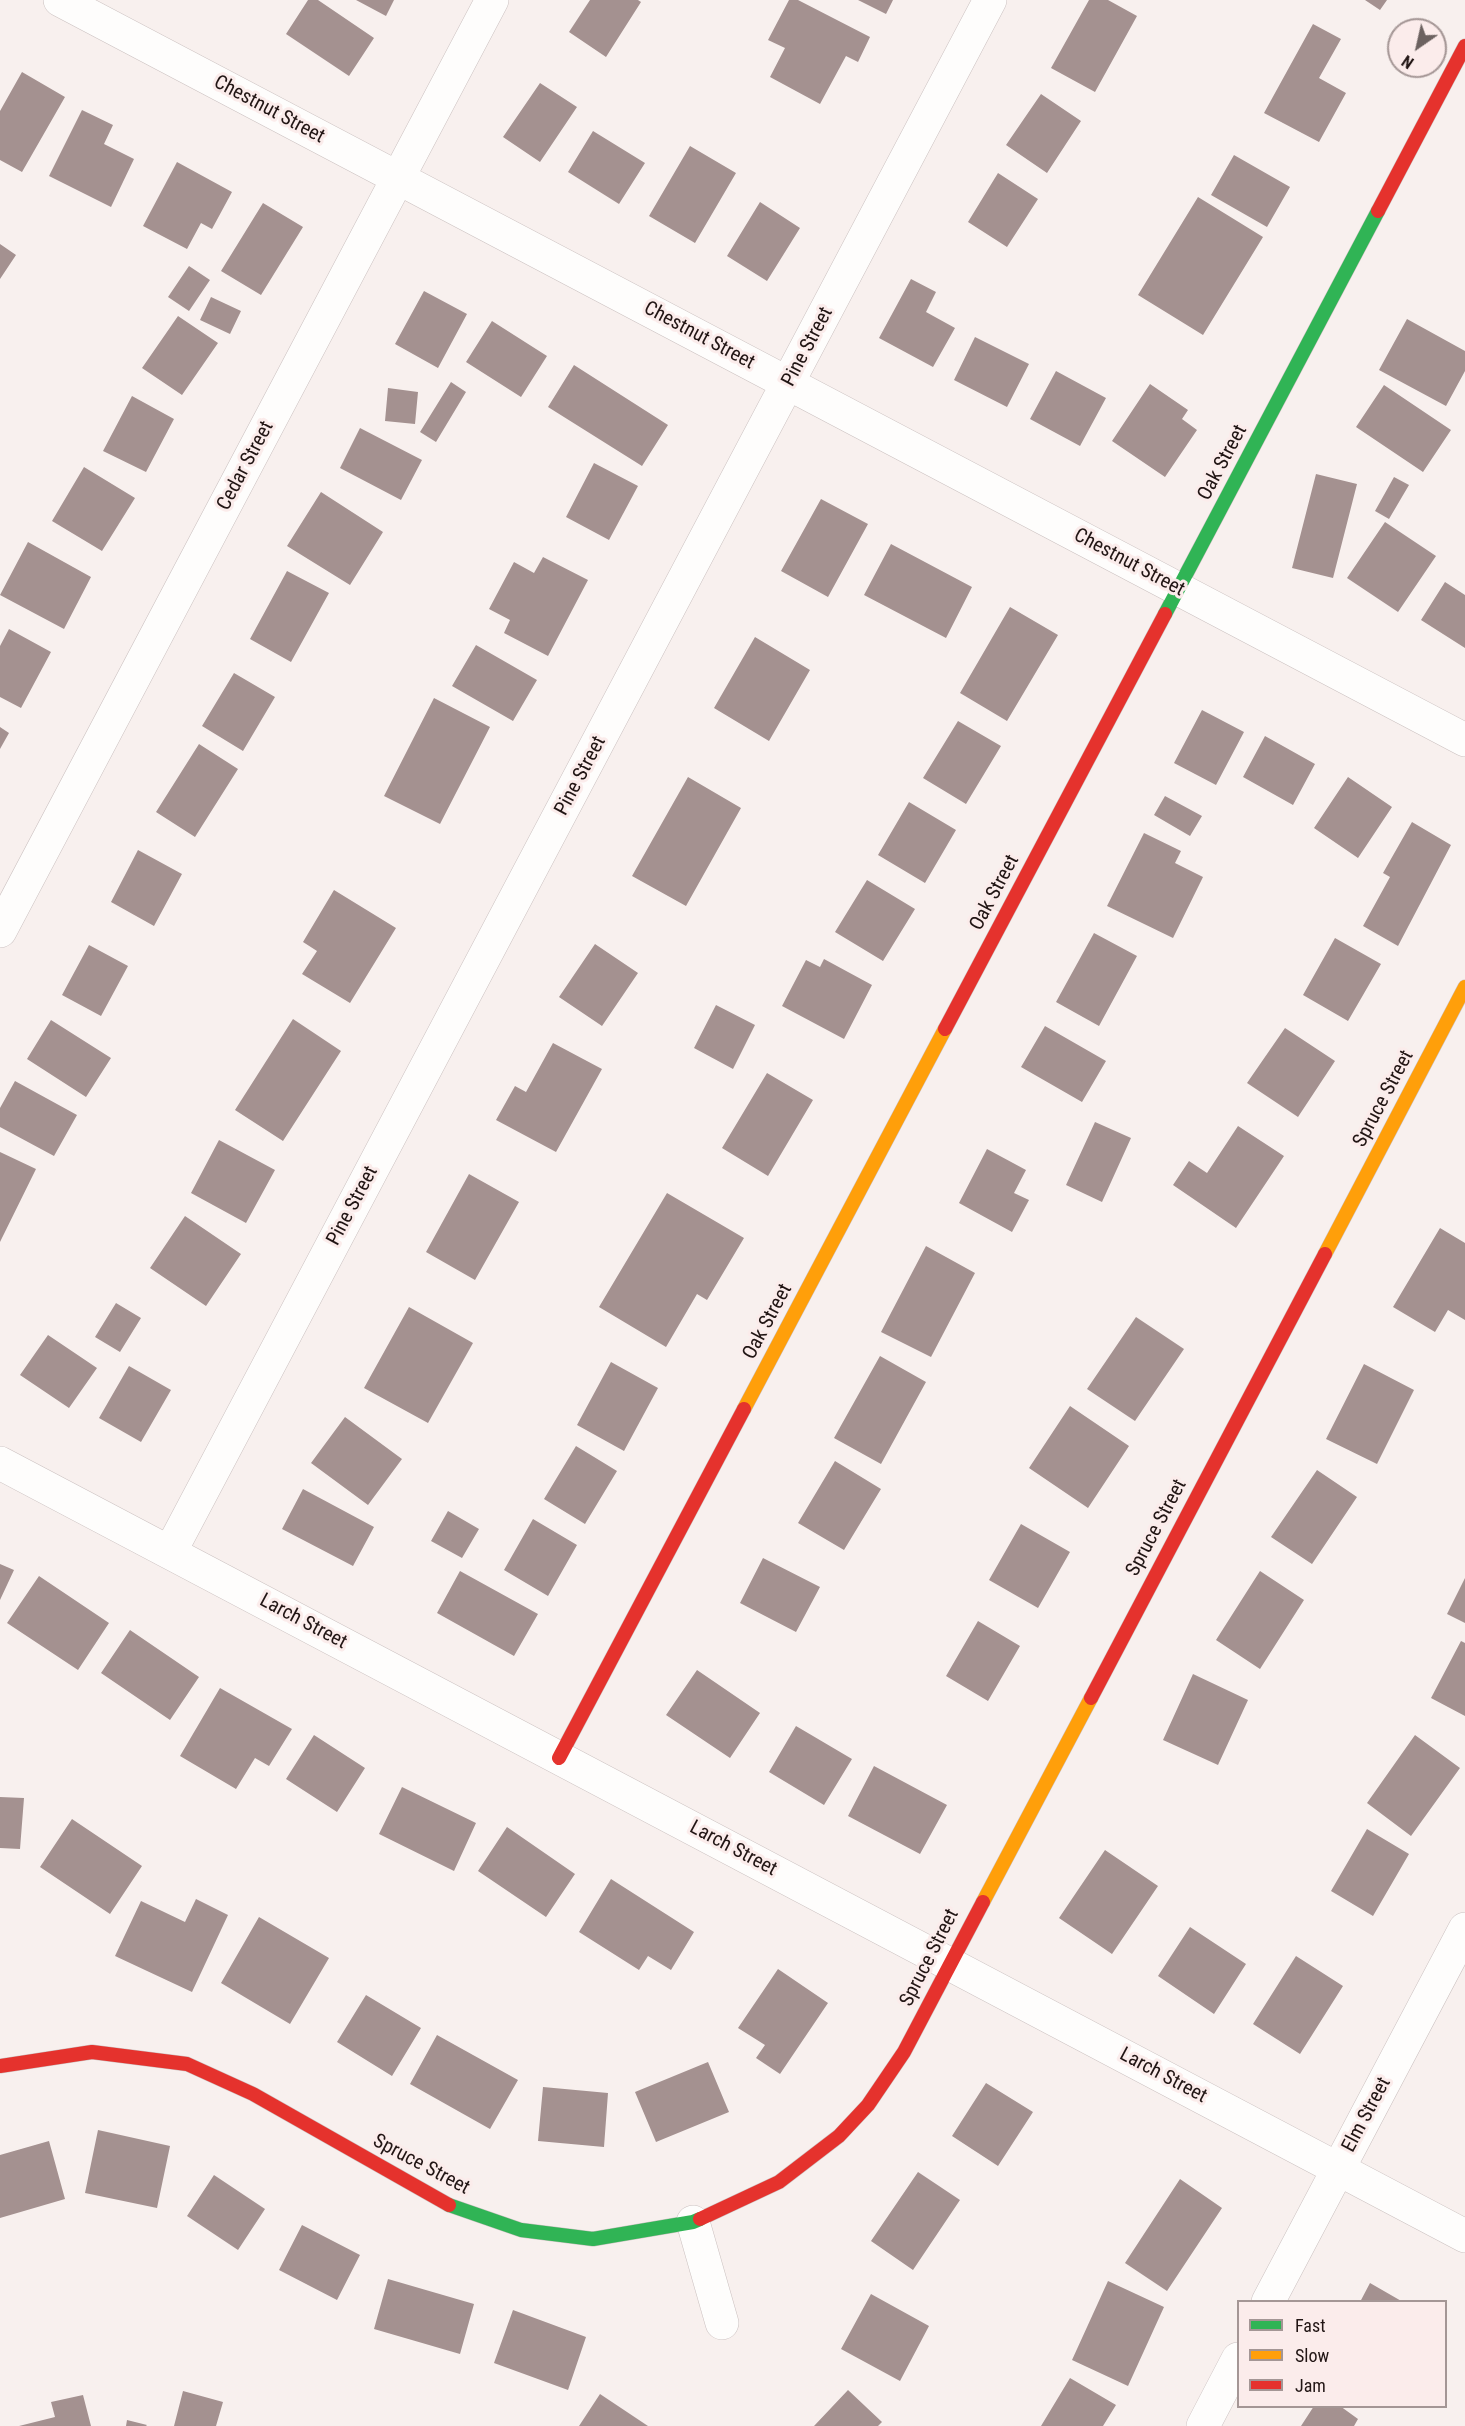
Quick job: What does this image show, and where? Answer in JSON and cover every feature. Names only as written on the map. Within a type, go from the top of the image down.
[{"type":"street","name":"Chestnut Street","points":[[60,0],[1465,741]]},
{"type":"street","name":"Cedar Street","points":[[0,931],[492,0]]},
{"type":"street","name":"Pine Street","points":[[170,1552],[990,0]]},
{"type":"street","name":"Oak Street","points":[[559,1758],[1465,46]]},
{"type":"street","name":"Spruce Street","points":[[0,2065],[92,2052],[187,2064],[253,2094],[455,2208],[521,2230],[593,2239],[693,2222],[779,2182],[838,2136],[868,2104],[904,2052],[1465,987]]},
{"type":"street","name":"Larch Street","points":[[0,1463],[1465,2236]]},
{"type":"street","name":"Elm Street","points":[[1270,2300],[1465,1929]]},
{"type":"street","points":[[693,2222],[722,2323]]},
{"type":"street","points":[[1203,2426],[1237,2363]]},
{"type":"building","points":[[308,0],[318,0],[374,38],[349,76],[286,34]]},
{"type":"building","points":[[356,0],[394,0],[386,16]]},
{"type":"building","points":[[590,0],[638,0],[641,2],[606,57],[569,32]]},
{"type":"building","points":[[789,0],[798,0],[870,37],[858,62],[846,56],[820,104],[770,77],[785,48],[768,40]]},
{"type":"building","points":[[858,0],[893,0],[886,14]]},
{"type":"building","points":[[1089,0],[1108,0],[1137,16],[1095,92],[1051,68]]},
{"type":"building","points":[[1365,0],[1387,0],[1380,10]]},
{"type":"building","points":[[1313,24],[1341,39],[1319,78],[1346,93],[1319,142],[1264,113]]},
{"type":"building","points":[[22,72],[65,97],[22,172],[0,160],[0,111]]},
{"type":"building","points":[[540,83],[577,107],[540,162],[503,137]]},
{"type":"building","points":[[1041,94],[1081,121],[1047,173],[1006,145]]},
{"type":"building","points":[[82,110],[113,125],[104,144],[134,159],[111,207],[49,176]]},
{"type":"building","points":[[593,131],[645,163],[619,204],[568,172]]},
{"type":"building","points":[[690,146],[736,173],[695,243],[649,216]]},
{"type":"building","points":[[1234,155],[1290,187],[1267,227],[1211,195]]},
{"type":"building","points":[[177,162],[232,192],[212,229],[201,223],[187,249],[143,226]]},
{"type":"building","points":[[998,173],[1038,199],[1007,247],[968,222]]},
{"type":"building","points":[[1198,197],[1263,237],[1203,335],[1138,295]]},
{"type":"building","points":[[760,202],[800,228],[767,281],[727,256]]},
{"type":"building","points":[[263,203],[303,227],[261,295],[221,271]]},
{"type":"building","points":[[0,244],[16,255],[0,279]]},
{"type":"building","points":[[189,266],[210,280],[189,311],[168,297]]},
{"type":"building","points":[[911,279],[936,292],[926,312],[955,328],[933,367],[879,338]]},
{"type":"building","points":[[424,291],[467,314],[438,368],[395,344]]},
{"type":"building","points":[[211,297],[241,311],[230,334],[200,320]]},
{"type":"building","points":[[178,316],[218,343],[182,395],[142,368]]},
{"type":"building","points":[[1407,319],[1465,351],[1465,371],[1446,406],[1379,370]]},
{"type":"building","points":[[492,321],[547,356],[521,397],[466,362]]},
{"type":"building","points":[[975,337],[1029,364],[1007,407],[954,380]]},
{"type":"building","points":[[574,365],[668,425],[642,466],[548,407]]},
{"type":"building","points":[[1056,371],[1106,398],[1080,446],[1030,419]]},
{"type":"building","points":[[451,382],[466,392],[436,442],[420,432]]},
{"type":"building","points":[[1150,384],[1188,410],[1182,419],[1197,430],[1165,477],[1112,441]]},
{"type":"building","points":[[1384,385],[1451,430],[1423,472],[1356,427]]},
{"type":"building","points":[[388,388],[418,392],[415,424],[385,421]]},
{"type":"building","points":[[132,396],[174,419],[146,472],[103,451]]},
{"type":"building","points":[[360,428],[422,460],[401,500],[340,468]]},
{"type":"building","points":[[594,463],[638,486],[609,540],[566,517]]},
{"type":"building","points":[[84,467],[135,498],[102,551],[52,521]]},
{"type":"building","points":[[1316,474],[1357,484],[1333,578],[1292,568]]},
{"type":"building","points":[[1394,477],[1409,485],[1389,519],[1375,511]]},
{"type":"building","points":[[321,492],[383,532],[350,585],[287,546]]},
{"type":"building","points":[[821,499],[868,524],[828,597],[781,571]]},
{"type":"building","points":[[1385,522],[1436,556],[1398,612],[1347,578]]},
{"type":"building","points":[[28,542],[91,577],[64,629],[0,595]]},
{"type":"building","points":[[891,544],[972,587],[946,638],[864,595]]},
{"type":"building","points":[[543,557],[588,580],[548,656],[504,633],[510,620],[489,609],[514,562],[534,573]]},
{"type":"building","points":[[287,571],[329,593],[291,662],[250,639]]},
{"type":"building","points":[[1445,582],[1465,595],[1465,648],[1421,620]]},
{"type":"building","points":[[1010,607],[1058,635],[1007,721],[960,693]]},
{"type":"building","points":[[9,629],[51,652],[21,708],[0,697],[0,646]]},
{"type":"building","points":[[755,637],[810,670],[769,741],[714,708]]},
{"type":"building","points":[[476,645],[537,680],[513,721],[452,686]]},
{"type":"building","points":[[234,673],[275,697],[243,751],[202,726]]},
{"type":"building","points":[[434,698],[490,727],[440,824],[384,796]]},
{"type":"building","points":[[1202,710],[1244,732],[1216,785],[1174,763]]},
{"type":"building","points":[[958,721],[1001,746],[966,804],[923,778]]},
{"type":"building","points":[[0,727],[9,733],[0,749]]},
{"type":"building","points":[[1265,736],[1315,764],[1293,805],[1243,777]]},
{"type":"building","points":[[199,744],[238,769],[195,837],[156,812]]},
{"type":"building","points":[[688,777],[741,808],[686,906],[632,876]]},
{"type":"building","points":[[1348,777],[1392,807],[1358,858],[1314,828]]},
{"type":"building","points":[[1165,796],[1202,816],[1190,836],[1154,815]]},
{"type":"building","points":[[909,802],[956,830],[925,883],[878,855]]},
{"type":"building","points":[[1412,822],[1451,845],[1398,946],[1363,926],[1390,877],[1383,873]]},
{"type":"building","points":[[1144,833],[1181,851],[1175,863],[1203,877],[1173,938],[1107,906]]},
{"type":"building","points":[[138,850],[182,874],[154,926],[111,902]]},
{"type":"building","points":[[867,880],[915,909],[883,961],[835,932]]},
{"type":"building","points":[[334,890],[396,928],[350,1003],[302,974],[317,951],[303,942]]},
{"type":"building","points":[[1094,933],[1137,956],[1099,1026],[1056,1002]]},
{"type":"building","points":[[1335,938],[1381,964],[1348,1021],[1303,995]]},
{"type":"building","points":[[595,944],[638,973],[602,1026],[559,997]]},
{"type":"building","points":[[89,945],[128,966],[101,1016],[62,995]]},
{"type":"building","points":[[824,959],[872,985],[844,1039],[782,1006],[806,960],[820,967]]},
{"type":"building","points":[[716,1005],[755,1025],[733,1069],[694,1048]]},
{"type":"building","points":[[293,1019],[341,1051],[283,1141],[235,1110]]},
{"type":"building","points":[[51,1020],[111,1058],[86,1097],[27,1059]]},
{"type":"building","points":[[1045,1026],[1106,1061],[1082,1102],[1021,1067]]},
{"type":"building","points":[[1285,1028],[1335,1061],[1298,1117],[1247,1083]]},
{"type":"building","points":[[553,1043],[602,1069],[556,1152],[496,1120],[515,1086],[526,1092]]},
{"type":"building","points":[[767,1073],[813,1100],[768,1176],[722,1148]]},
{"type":"building","points":[[15,1081],[77,1115],[54,1156],[0,1127],[0,1108]]},
{"type":"building","points":[[1095,1122],[1131,1138],[1102,1202],[1066,1185]]},
{"type":"building","points":[[1238,1126],[1284,1156],[1236,1228],[1173,1185],[1189,1161],[1207,1173]]},
{"type":"building","points":[[219,1140],[275,1170],[246,1223],[191,1193]]},
{"type":"building","points":[[987,1149],[1026,1170],[1014,1193],[1029,1200],[1012,1232],[959,1203]]},
{"type":"building","points":[[0,1152],[36,1169],[0,1242]]},
{"type":"building","points":[[469,1174],[519,1202],[475,1280],[426,1252]]},
{"type":"building","points":[[667,1193],[744,1238],[707,1300],[697,1294],[666,1347],[599,1307]]},
{"type":"building","points":[[185,1216],[241,1254],[206,1306],[150,1268]]},
{"type":"building","points":[[1440,1228],[1465,1243],[1465,1320],[1448,1310],[1435,1332],[1393,1307]]},
{"type":"building","points":[[926,1246],[975,1273],[931,1357],[881,1332]]},
{"type":"building","points":[[116,1303],[141,1318],[120,1352],[95,1337]]},
{"type":"building","points":[[409,1307],[473,1343],[428,1423],[364,1388]]},
{"type":"building","points":[[1136,1317],[1184,1349],[1135,1421],[1087,1389]]},
{"type":"building","points":[[48,1335],[97,1368],[69,1408],[20,1375]]},
{"type":"building","points":[[880,1356],[926,1382],[881,1464],[834,1438]]},
{"type":"building","points":[[611,1362],[658,1388],[624,1451],[577,1425]]},
{"type":"building","points":[[1364,1364],[1414,1390],[1377,1464],[1326,1439]]},
{"type":"building","points":[[129,1366],[171,1390],[141,1442],[99,1418]]},
{"type":"building","points":[[1070,1406],[1129,1446],[1088,1508],[1029,1468]]},
{"type":"building","points":[[345,1417],[402,1459],[368,1505],[311,1463]]},
{"type":"building","points":[[576,1446],[617,1471],[585,1524],[544,1499]]},
{"type":"building","points":[[835,1461],[881,1489],[844,1550],[798,1523]]},
{"type":"building","points":[[1317,1470],[1357,1497],[1312,1564],[1271,1537]]},
{"type":"building","points":[[303,1489],[374,1527],[353,1566],[282,1529]]},
{"type":"building","points":[[448,1511],[479,1529],[462,1558],[431,1541]]},
{"type":"building","points":[[533,1519],[577,1545],[548,1596],[504,1570]]},
{"type":"building","points":[[1021,1524],[1070,1552],[1038,1608],[989,1580]]},
{"type":"building","points":[[763,1558],[820,1587],[796,1632],[740,1603]]},
{"type":"building","points":[[0,1564],[14,1570],[0,1600]]},
{"type":"building","points":[[460,1571],[538,1614],[514,1656],[437,1613]]},
{"type":"building","points":[[1260,1571],[1304,1600],[1260,1669],[1216,1640]]},
{"type":"building","points":[[39,1576],[109,1623],[78,1670],[7,1623]]},
{"type":"building","points":[[1465,1578],[1465,1623],[1447,1614]]},
{"type":"building","points":[[978,1621],[1020,1646],[988,1701],[946,1676]]},
{"type":"building","points":[[130,1630],[199,1677],[170,1720],[101,1673]]},
{"type":"building","points":[[1461,1641],[1465,1643],[1465,1716],[1431,1698]]},
{"type":"building","points":[[697,1670],[760,1713],[730,1758],[666,1715]]},
{"type":"building","points":[[1193,1674],[1248,1700],[1218,1765],[1163,1740]]},
{"type":"building","points":[[220,1688],[292,1729],[269,1766],[255,1758],[236,1789],[180,1756]]},
{"type":"building","points":[[796,1726],[852,1759],[824,1805],[769,1772]]},
{"type":"building","points":[[314,1735],[365,1768],[337,1812],[286,1779]]},
{"type":"building","points":[[1415,1735],[1460,1768],[1411,1836],[1367,1803]]},
{"type":"building","points":[[874,1766],[947,1805],[920,1854],[848,1816]]},
{"type":"building","points":[[402,1787],[476,1823],[454,1871],[379,1834]]},
{"type":"building","points":[[0,1797],[24,1798],[20,1849],[0,1848]]},
{"type":"building","points":[[72,1819],[142,1866],[110,1914],[40,1867]]},
{"type":"building","points":[[507,1827],[575,1874],[546,1917],[478,1871]]},
{"type":"building","points":[[1367,1829],[1409,1854],[1373,1916],[1331,1891]]},
{"type":"building","points":[[1105,1850],[1158,1886],[1112,1954],[1059,1918]]},
{"type":"building","points":[[611,1879],[694,1932],[671,1970],[648,1956],[639,1970],[579,1932]]},
{"type":"building","points":[[196,1899],[228,1915],[192,1992],[115,1956],[141,1901],[185,1922]]},
{"type":"building","points":[[259,1917],[329,1958],[290,2024],[221,1983]]},
{"type":"building","points":[[1190,1927],[1246,1964],[1214,2014],[1158,1976]]},
{"type":"building","points":[[1296,1956],[1343,1986],[1300,2054],[1253,2024]]},
{"type":"building","points":[[778,1969],[828,2003],[780,2074],[756,2058],[765,2045],[738,2028]]},
{"type":"building","points":[[366,1995],[421,2028],[392,2076],[337,2042]]},
{"type":"building","points":[[437,2035],[518,2080],[490,2129],[410,2084]]},
{"type":"building","points":[[708,2062],[729,2112],[656,2142],[635,2092]]},
{"type":"building","points":[[986,2083],[1033,2112],[998,2166],[952,2136]]},
{"type":"building","points":[[543,2087],[608,2093],[604,2147],[538,2141]]},
{"type":"building","points":[[98,2130],[170,2146],[157,2208],[85,2193]]},
{"type":"building","points":[[49,2141],[65,2199],[0,2218],[0,2155]]},
{"type":"building","points":[[918,2172],[960,2200],[913,2270],[871,2241]]},
{"type":"building","points":[[214,2175],[265,2209],[238,2250],[187,2216]]},
{"type":"building","points":[[1180,2179],[1222,2208],[1167,2291],[1125,2263]]},
{"type":"building","points":[[302,2225],[360,2255],[337,2300],[279,2270]]},
{"type":"building","points":[[388,2279],[474,2304],[460,2354],[374,2329]]},
{"type":"building","points":[[1108,2281],[1164,2307],[1128,2386],[1072,2360]]},
{"type":"building","points":[[1370,2283],[1400,2300],[1361,2300]]},
{"type":"building","points":[[871,2294],[929,2326],[900,2381],[841,2349]]},
{"type":"building","points":[[513,2310],[586,2337],[568,2390],[494,2363]]},
{"type":"building","points":[[1070,2378],[1116,2405],[1103,2426],[1041,2426]]},
{"type":"building","points":[[848,2390],[882,2422],[878,2426],[814,2426]]},
{"type":"building","points":[[183,2391],[223,2402],[216,2426],[174,2426]]},
{"type":"building","points":[[600,2394],[648,2426],[579,2426]]},
{"type":"building","points":[[83,2395],[91,2426],[19,2426],[55,2417],[51,2402]]},
{"type":"building","points":[[1313,2408],[1343,2408],[1358,2419],[1354,2426],[1301,2426]]},
{"type":"building","points":[[127,2420],[147,2425],[126,2426]]},
{"type":"traffic: fast","points":[[1165,614],[1378,211]]},
{"type":"traffic: fast","points":[[449,2205],[521,2230],[593,2239],[700,2219]]},
{"type":"traffic: slow","points":[[1325,1254],[1465,987]]},
{"type":"traffic: slow","points":[[744,1409],[945,1029]]},
{"type":"traffic: slow","points":[[983,1902],[1091,1698]]},
{"type":"traffic: jam","points":[[1378,211],[1465,46]]},
{"type":"traffic: jam","points":[[945,1029],[1165,614]]},
{"type":"traffic: jam","points":[[1091,1698],[1325,1254]]},
{"type":"traffic: jam","points":[[559,1758],[744,1409]]},
{"type":"traffic: jam","points":[[700,2219],[779,2182],[839,2136],[868,2105],[904,2052],[983,1902]]},
{"type":"traffic: jam","points":[[0,2066],[92,2052],[187,2064],[253,2094],[449,2205]]}]
